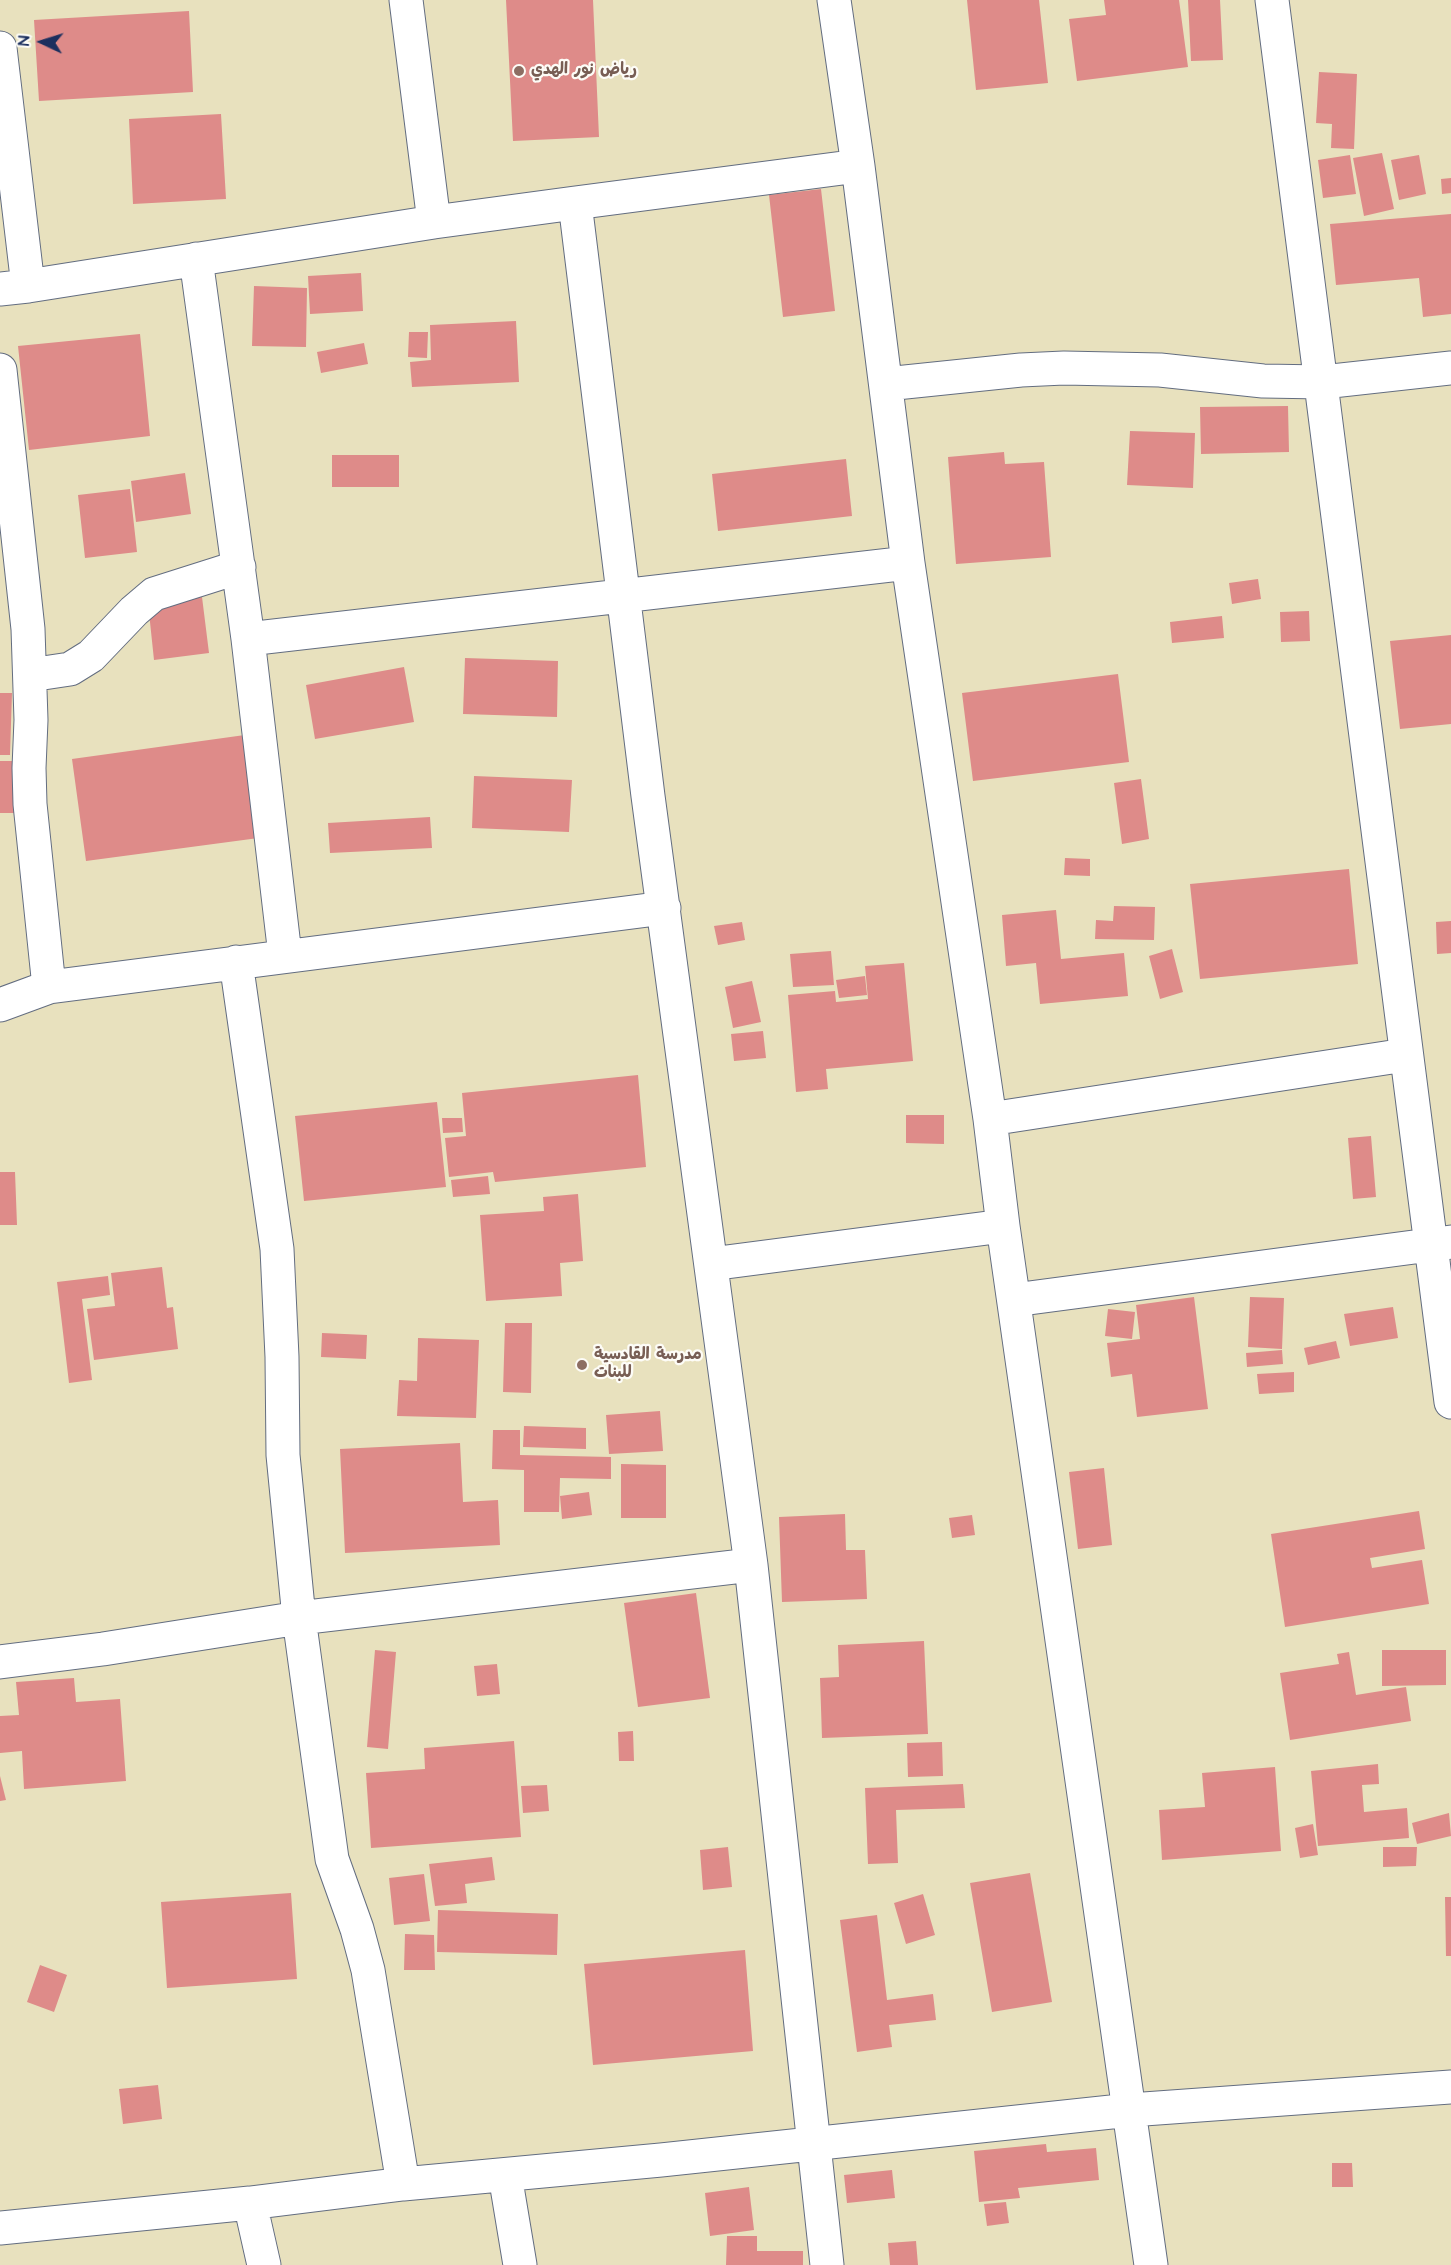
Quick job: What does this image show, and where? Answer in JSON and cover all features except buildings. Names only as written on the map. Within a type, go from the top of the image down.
[{"type":"street","points":[[406,0],[434,222]]},
{"type":"street","points":[[834,0],[858,166],[908,563],[990,1119],[1003,1226],[1151,2265]]},
{"type":"street","points":[[1272,0],[1323,382],[1405,1056],[1441,1244],[1451,1402]]},
{"type":"street","points":[[0,48],[14,288],[434,222],[858,166]]},
{"type":"street","points":[[575,203],[664,908],[751,1565],[827,2265]]},
{"type":"street","points":[[196,260],[248,639],[285,956]]},
{"type":"street","points":[[886,384],[1021,370],[1064,368],[1160,370],[1263,381],[1323,382],[1451,368]]},
{"type":"street","points":[[0,370],[28,629],[30,804],[49,987]]},
{"type":"street","points":[[248,639],[908,563]]},
{"type":"street","points":[[30,675],[70,669],[91,656],[134,610],[154,594],[238,567]]},
{"type":"street","points":[[0,1005],[49,987],[664,908]]},
{"type":"street","points":[[236,962],[277,1249],[283,1455],[299,1618],[332,1859],[357,1929],[368,1970],[403,2184]]},
{"type":"street","points":[[990,1119],[1405,1056]]},
{"type":"street","points":[[711,1264],[1003,1226]]},
{"type":"street","points":[[1014,1300],[1441,1244]]},
{"type":"street","points":[[0,1662],[103,1649],[299,1618],[751,1565]]},
{"type":"street","points":[[0,2228],[250,2203],[403,2184],[1130,2110],[1451,2087]]},
{"type":"street","points":[[505,2175],[520,2265]]},
{"type":"street","points":[[250,2203],[264,2265]]},
{"type":"place","name":"رياض نور الهدي","points":[[519,71]]},
{"type":"place","name":"مدرسة القادسية للبنات","points":[[582,1365]]}]
